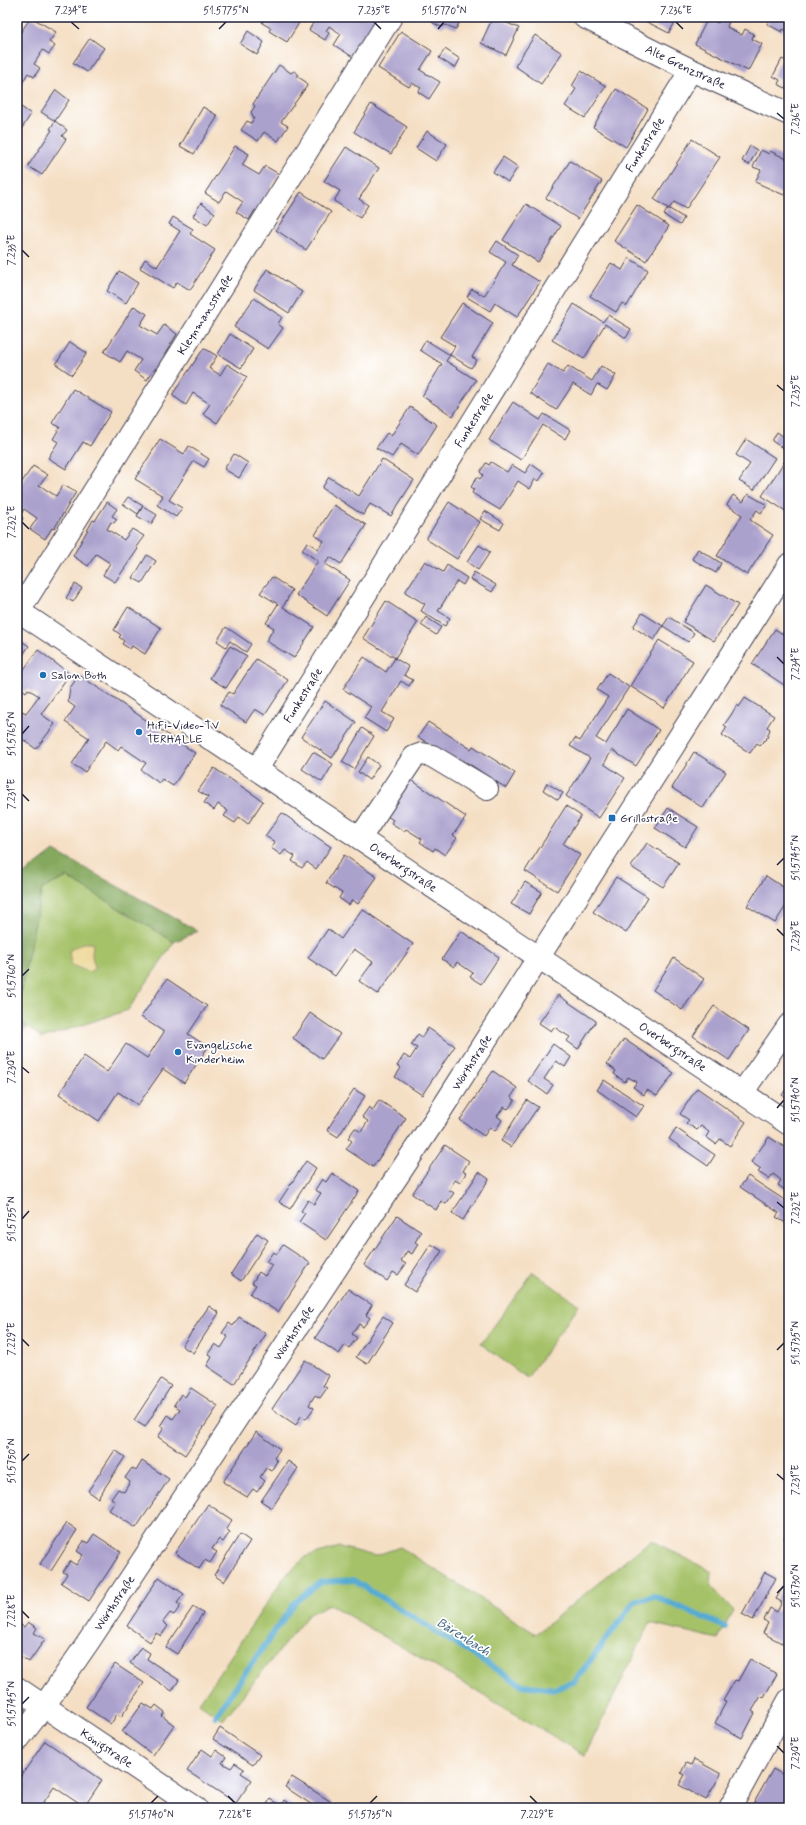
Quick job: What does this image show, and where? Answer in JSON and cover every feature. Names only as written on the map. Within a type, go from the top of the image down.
[{"type":"street","name":"Kleynmansstraße","points":[[18,610],[391,17]]},
{"type":"street","name":"Alte Grenzstraße","points":[[584,17],[691,70],[789,114]]},
{"type":"street","name":"Funkestraße","points":[[257,769],[691,70]]},
{"type":"street","points":[[539,958],[789,565]]},
{"type":"street","name":"Overbergstraße","points":[[18,610],[789,1124]]},
{"type":"street","points":[[360,838],[414,757],[422,754],[432,756],[487,789]]},
{"type":"street","name":"Wörthstraße","points":[[17,1741],[44,1706],[432,1125],[539,958]]},
{"type":"street","points":[[742,1093],[789,1026]]},
{"type":"street","name":"Königstraße","points":[[17,1688],[196,1808]]},
{"type":"street","points":[[730,1808],[789,1700]]},
{"type":"green space","points":[[54,851],[198,931],[174,942],[67,877],[42,889],[17,1010],[17,888],[20,877]]},
{"type":"green space","points":[[67,877],[174,942],[128,1010],[42,1038],[17,1018],[17,1010],[42,889]]},
{"type":"green space","points":[[17,1018],[28,1027],[17,1036]]},
{"type":"green space","points":[[533,1272],[579,1305],[527,1378],[481,1344]]},
{"type":"green space","points":[[651,1540],[712,1572],[711,1586],[733,1610],[718,1639],[650,1623],[585,1755],[329,1604],[308,1615],[223,1720],[199,1703],[285,1576],[307,1556],[340,1547],[374,1556],[400,1547],[536,1634]]},
{"type":"sand","points":[[82,943],[93,943],[92,956],[95,968],[89,972],[71,965],[69,951]]},
{"type":"building","points":[[31,17],[56,32],[49,42],[55,46],[49,54],[43,50],[34,64],[40,68],[34,77],[28,73],[22,83],[17,79],[17,38]]},
{"type":"building","points":[[265,17],[289,17],[299,23],[287,42],[269,31],[271,28],[262,23]]},
{"type":"building","points":[[315,17],[377,17],[375,20],[377,22],[353,57],[334,45],[341,34],[329,26],[326,31],[329,33],[325,40],[309,30],[316,18]]},
{"type":"building","points":[[429,17],[462,17],[456,29],[446,25],[441,27],[433,23]]},
{"type":"building","points":[[493,17],[519,28],[506,55],[481,43]]},
{"type":"building","points":[[637,17],[678,17],[669,33]]},
{"type":"building","points":[[721,17],[729,21],[727,27],[742,35],[745,29],[754,34],[752,39],[762,44],[748,71],[695,44],[708,18],[718,23]]},
{"type":"building","points":[[770,17],[789,17],[789,32],[783,29],[782,32],[767,24]]},
{"type":"building","points":[[248,31],[264,42],[257,55],[240,44]]},
{"type":"building","points":[[401,31],[432,51],[420,70],[440,82],[429,99],[418,92],[421,88],[412,83],[409,87],[378,68]]},
{"type":"building","points":[[535,35],[562,53],[541,84],[515,66]]},
{"type":"building","points":[[90,38],[104,48],[87,72],[73,63]]},
{"type":"building","points":[[445,49],[460,59],[455,68],[439,58]]},
{"type":"building","points":[[782,59],[789,62],[789,90],[778,84],[780,80],[773,76]]},
{"type":"building","points":[[279,65],[291,73],[294,71],[298,74],[298,77],[306,82],[307,86],[281,122],[288,126],[278,141],[264,132],[258,141],[241,130],[247,121],[251,123],[254,118],[251,112],[255,106],[253,104]]},
{"type":"building","points":[[581,71],[606,86],[585,118],[565,106],[576,89],[572,86]]},
{"type":"building","points":[[616,89],[648,109],[626,147],[593,127]]},
{"type":"building","points":[[56,90],[69,100],[55,121],[41,112]]},
{"type":"building","points":[[17,104],[31,114],[17,136]]},
{"type":"building","points":[[371,104],[407,127],[391,154],[354,132]]},
{"type":"building","points":[[203,107],[218,116],[194,154],[180,146]]},
{"type":"building","points":[[55,121],[67,130],[62,136],[66,139],[42,175],[28,166],[52,130],[50,129]]},
{"type":"building","points":[[427,131],[447,144],[436,161],[416,148]]},
{"type":"building","points":[[692,139],[720,157],[686,209],[674,202],[669,209],[654,199]]},
{"type":"building","points":[[235,146],[249,154],[242,165],[259,175],[265,166],[279,174],[257,211],[255,210],[249,220],[236,212],[243,202],[226,191],[219,202],[205,193]]},
{"type":"building","points":[[750,146],[757,150],[749,165],[742,161]]},
{"type":"building","points":[[346,147],[379,168],[359,199],[368,205],[360,218],[334,201],[340,191],[324,181]]},
{"type":"building","points":[[761,150],[769,154],[770,151],[789,160],[789,195],[785,193],[784,195],[755,182],[761,170],[753,167]]},
{"type":"building","points":[[503,157],[518,167],[508,182],[493,172]]},
{"type":"building","points":[[570,161],[602,181],[578,219],[546,198]]},
{"type":"building","points":[[301,192],[331,212],[306,250],[276,230]]},
{"type":"building","points":[[201,203],[215,213],[207,225],[193,216]]},
{"type":"building","points":[[526,204],[561,226],[538,262],[503,240]]},
{"type":"building","points":[[637,205],[669,226],[646,261],[614,241]]},
{"type":"building","points":[[668,208],[684,218],[680,225],[664,215]]},
{"type":"building","points":[[173,217],[193,229],[190,234],[215,250],[190,290],[177,282],[173,288],[140,268],[145,259],[157,267],[180,231],[169,224]]},
{"type":"building","points":[[497,241],[518,255],[512,265],[540,282],[517,317],[495,303],[490,311],[467,297],[472,289],[484,296],[506,262],[490,252]]},
{"type":"building","points":[[629,258],[648,270],[627,306],[622,303],[616,312],[590,296],[611,263],[622,270]]},
{"type":"building","points":[[267,269],[302,292],[289,313],[254,290]]},
{"type":"building","points":[[119,271],[138,283],[126,303],[107,291]]},
{"type":"building","points":[[254,298],[282,317],[278,324],[283,328],[268,349],[234,327]]},
{"type":"building","points":[[462,303],[493,323],[472,357],[477,360],[471,368],[450,355],[455,346],[440,337]]},
{"type":"building","points":[[574,304],[603,322],[608,315],[631,329],[626,338],[605,324],[584,359],[552,340]]},
{"type":"building","points":[[134,306],[147,314],[140,325],[157,335],[164,325],[177,334],[156,369],[154,369],[147,380],[134,371],[141,360],[127,351],[120,362],[104,352]]},
{"type":"building","points":[[230,334],[253,349],[241,368],[218,354]]},
{"type":"building","points":[[426,340],[450,355],[446,361],[476,380],[453,416],[422,396],[442,364],[420,350]]},
{"type":"building","points":[[70,342],[87,353],[72,375],[56,364]]},
{"type":"building","points":[[204,348],[217,356],[209,368],[220,375],[227,364],[247,377],[217,423],[203,414],[210,404],[193,393],[186,405],[172,395]]},
{"type":"building","points":[[548,364],[563,373],[568,366],[592,381],[601,366],[616,375],[607,390],[597,384],[591,395],[573,384],[556,410],[530,393]]},
{"type":"building","points":[[73,389],[111,412],[90,446],[83,442],[66,469],[48,458],[58,442],[53,439],[60,427],[52,423]]},
{"type":"building","points":[[513,402],[540,420],[544,414],[570,430],[565,439],[543,425],[521,460],[489,440]]},
{"type":"building","points":[[410,407],[437,425],[418,455],[401,444],[392,457],[376,448],[387,433],[391,436]]},
{"type":"building","points":[[777,432],[787,439],[789,436],[789,452],[772,441]]},
{"type":"building","points":[[160,439],[184,454],[189,446],[209,459],[204,467],[194,461],[169,500],[182,508],[176,517],[157,505],[163,496],[135,479]]},
{"type":"building","points":[[746,439],[775,458],[754,490],[739,481],[750,464],[736,455]]},
{"type":"building","points":[[234,454],[248,463],[239,478],[224,469]]},
{"type":"building","points":[[382,459],[414,480],[391,516],[370,504],[363,515],[322,488],[329,477],[359,496]]},
{"type":"building","points":[[491,462],[507,472],[512,465],[525,473],[531,464],[544,473],[539,481],[535,479],[530,489],[518,481],[500,510],[472,493],[474,489],[471,487],[477,477],[480,479],[483,475],[480,472],[486,463],[489,465]]},
{"type":"building","points":[[784,462],[789,465],[789,513],[762,496]]},
{"type":"building","points":[[33,466],[48,475],[39,485],[56,496],[63,485],[76,492],[54,529],[52,528],[45,539],[30,529],[37,518],[24,509],[20,516],[23,518],[20,523],[17,521],[17,489]]},
{"type":"building","points":[[748,494],[767,505],[761,513],[757,510],[750,520],[773,535],[747,575],[717,556],[742,515],[727,505],[733,495],[743,502]]},
{"type":"building","points":[[128,497],[143,506],[138,514],[123,504]]},
{"type":"building","points":[[107,502],[117,509],[112,516],[117,519],[114,523],[111,522],[107,529],[124,540],[132,529],[144,536],[136,547],[138,549],[115,582],[103,575],[110,563],[96,554],[88,566],[73,556],[93,520],[95,521]]},
{"type":"building","points":[[449,502],[480,522],[457,559],[426,539]]},
{"type":"building","points":[[334,505],[366,525],[341,564],[330,557],[325,564],[350,580],[327,616],[296,595],[318,561],[302,550],[307,542],[318,549],[324,541],[315,535]]},
{"type":"building","points":[[143,506],[157,515],[151,524],[137,516]]},
{"type":"building","points":[[485,511],[504,523],[500,530],[480,519]]},
{"type":"building","points":[[479,545],[490,552],[478,570],[467,562]]},
{"type":"building","points":[[698,549],[721,563],[716,573],[692,559]]},
{"type":"building","points":[[147,555],[156,561],[142,583],[133,578]]},
{"type":"building","points":[[425,561],[443,572],[447,565],[467,578],[463,585],[457,581],[438,611],[450,618],[445,626],[421,611],[425,604],[405,592]]},
{"type":"building","points":[[474,572],[496,585],[492,592],[470,579]]},
{"type":"building","points":[[272,577],[292,590],[283,607],[314,627],[294,658],[266,641],[274,628],[266,623],[278,604],[260,593]]},
{"type":"building","points":[[75,584],[82,588],[73,602],[66,598]]},
{"type":"building","points":[[706,585],[738,605],[714,641],[683,622]]},
{"type":"building","points":[[386,601],[418,622],[395,658],[363,638]]},
{"type":"building","points":[[128,607],[161,628],[145,654],[132,646],[130,649],[122,644],[124,641],[119,637],[121,635],[114,630]]},
{"type":"building","points":[[642,613],[663,626],[654,640],[633,627]]},
{"type":"building","points":[[426,617],[441,627],[436,635],[421,625]]},
{"type":"building","points":[[669,617],[694,633],[688,642],[663,626]]},
{"type":"building","points":[[226,627],[251,644],[246,652],[230,641],[226,647],[217,641]]},
{"type":"building","points":[[775,629],[789,638],[789,688],[752,664]]},
{"type":"building","points":[[17,638],[29,646],[17,663]]},
{"type":"building","points":[[659,640],[693,661],[664,708],[630,686]]},
{"type":"building","points":[[230,646],[247,656],[226,688],[210,678]]},
{"type":"building","points":[[38,650],[70,674],[41,714],[55,724],[36,749],[17,735],[17,726],[19,723],[17,718],[22,711],[26,713],[39,696],[28,689],[26,692],[17,685],[17,679]]},
{"type":"building","points":[[364,657],[386,672],[395,658],[409,667],[404,675],[413,680],[409,686],[401,681],[382,712],[394,719],[386,732],[364,718],[371,707],[343,689]]},
{"type":"building","points":[[256,659],[288,680],[265,715],[255,709],[246,722],[220,705],[229,692],[233,694]]},
{"type":"building","points":[[608,673],[629,687],[596,738],[606,744],[627,709],[659,730],[636,766],[612,750],[604,764],[625,778],[599,818],[566,796],[590,758],[570,746],[575,738],[580,741],[608,697],[597,690]]},
{"type":"building","points":[[79,675],[195,753],[173,786],[162,779],[159,783],[141,770],[146,763],[121,746],[118,750],[106,741],[85,772],[72,764],[89,738],[65,722],[75,707],[68,702],[70,688]]},
{"type":"building","points":[[745,698],[774,716],[767,727],[770,729],[767,738],[760,745],[757,743],[750,753],[722,735],[727,727],[724,725],[737,705],[739,707]]},
{"type":"building","points":[[325,701],[356,722],[332,758],[301,737]]},
{"type":"building","points":[[428,722],[471,749],[473,746],[515,773],[506,788],[463,760],[461,764],[418,737]]},
{"type":"building","points":[[362,728],[374,736],[354,769],[342,762]]},
{"type":"building","points":[[313,752],[333,764],[322,782],[302,769]]},
{"type":"building","points":[[694,752],[726,772],[703,808],[672,788]]},
{"type":"building","points":[[368,757],[379,765],[369,780],[358,772]]},
{"type":"building","points":[[214,768],[263,801],[248,824],[239,817],[235,823],[224,816],[228,811],[218,804],[214,810],[204,803],[208,797],[198,791]]},
{"type":"building","points":[[410,779],[466,817],[453,835],[457,838],[445,855],[435,848],[433,851],[420,842],[422,839],[406,829],[404,831],[391,823],[393,820],[383,813]]},
{"type":"building","points":[[547,783],[563,793],[558,800],[543,790]]},
{"type":"building","points":[[566,806],[581,816],[563,844],[580,855],[557,891],[525,871]]},
{"type":"building","points":[[668,808],[698,827],[685,847],[655,828]]},
{"type":"building","points":[[282,813],[331,847],[316,869],[307,862],[302,868],[292,861],[295,856],[285,850],[281,855],[271,848],[275,842],[265,836]]},
{"type":"building","points":[[647,843],[679,863],[663,887],[631,867]]},
{"type":"building","points":[[344,855],[377,877],[358,904],[352,900],[349,905],[339,898],[342,893],[326,883]]},
{"type":"building","points":[[766,876],[789,891],[789,901],[775,923],[747,906]]},
{"type":"building","points":[[616,877],[648,897],[626,933],[593,912]]},
{"type":"building","points":[[525,882],[542,892],[529,914],[511,904]]},
{"type":"building","points":[[362,909],[413,944],[378,994],[359,981],[373,962],[354,949],[335,976],[308,958],[328,929],[341,939]]},
{"type":"building","points":[[461,931],[499,957],[481,984],[470,977],[473,973],[457,962],[454,967],[442,959]]},
{"type":"building","points":[[674,958],[704,979],[682,1010],[653,990]]},
{"type":"building","name":"Evangelische Kinderheim","points":[[167,979],[207,1006],[188,1034],[208,1047],[184,1083],[163,1069],[138,1105],[118,1092],[99,1121],[59,1094],[84,1056],[107,1072],[126,1044],[147,1058],[164,1032],[141,1017]]},
{"type":"building","points":[[558,995],[596,1021],[578,1049],[567,1041],[570,1037],[554,1027],[551,1031],[539,1023]]},
{"type":"building","points":[[714,1006],[749,1030],[729,1060],[693,1036]]},
{"type":"building","points":[[310,1013],[340,1034],[322,1059],[293,1038]]},
{"type":"building","points":[[428,1028],[455,1046],[422,1095],[395,1077],[401,1068],[397,1066],[404,1055],[410,1059],[417,1048],[411,1045],[418,1034],[422,1037]]},
{"type":"building","points":[[624,1039],[674,1073],[657,1096],[647,1090],[644,1095],[633,1087],[637,1082],[628,1077],[625,1082],[614,1074],[616,1071],[607,1064]]},
{"type":"building","points":[[553,1044],[571,1057],[565,1067],[556,1061],[544,1079],[553,1085],[547,1094],[528,1081]]},
{"type":"building","points":[[493,1071],[517,1088],[511,1097],[515,1100],[508,1109],[504,1107],[497,1116],[502,1120],[495,1131],[490,1127],[484,1136],[460,1120]]},
{"type":"building","points":[[604,1080],[644,1106],[636,1117],[597,1090]]},
{"type":"building","points":[[789,1085],[789,1100],[782,1095]]},
{"type":"building","points":[[697,1088],[746,1122],[730,1146],[720,1139],[716,1144],[706,1137],[709,1132],[701,1126],[697,1130],[686,1123],[689,1120],[680,1114]]},
{"type":"building","points":[[354,1089],[365,1096],[338,1137],[327,1130]]},
{"type":"building","points":[[379,1100],[406,1118],[373,1167],[346,1149],[352,1141],[348,1138],[355,1128],[361,1132],[368,1121],[362,1117],[369,1107],[373,1110]]},
{"type":"building","points":[[527,1100],[538,1107],[511,1147],[501,1141]]},
{"type":"building","points":[[676,1128],[715,1155],[708,1166],[669,1139]]},
{"type":"building","points":[[769,1137],[789,1150],[789,1193],[778,1185],[781,1180],[773,1174],[769,1179],[758,1172],[761,1169],[751,1162]]},
{"type":"building","points":[[445,1145],[469,1161],[463,1171],[466,1173],[460,1183],[455,1180],[449,1190],[454,1193],[446,1204],[441,1201],[436,1210],[412,1194]]},
{"type":"building","points":[[306,1161],[316,1168],[290,1209],[279,1202]]},
{"type":"building","points":[[479,1172],[489,1179],[463,1220],[452,1213]]},
{"type":"building","points":[[332,1173],[359,1191],[326,1240],[299,1222],[305,1213],[301,1211],[308,1200],[314,1204],[321,1193],[315,1190],[322,1179],[326,1182]]},
{"type":"building","points":[[748,1176],[789,1203],[789,1225],[776,1217],[779,1213],[740,1187]]},
{"type":"building","points":[[397,1216],[421,1232],[415,1242],[418,1244],[412,1254],[407,1251],[401,1261],[406,1264],[398,1275],[393,1272],[387,1281],[364,1265]]},
{"type":"building","points":[[257,1233],[268,1240],[241,1281],[231,1274]]},
{"type":"building","points":[[431,1244],[442,1251],[415,1292],[404,1285]]},
{"type":"building","points":[[283,1245],[310,1263],[278,1312],[250,1294],[256,1285],[252,1283],[259,1272],[265,1276],[272,1265],[266,1262],[273,1252],[277,1254]]},
{"type":"building","points":[[348,1289],[372,1305],[366,1315],[370,1318],[363,1327],[359,1324],[352,1334],[357,1338],[349,1348],[345,1345],[339,1354],[315,1338]]},
{"type":"building","points":[[209,1306],[219,1313],[193,1353],[182,1346]]},
{"type":"building","points":[[383,1316],[393,1323],[367,1364],[356,1357]]},
{"type":"building","points":[[239,1317],[266,1334],[234,1384],[207,1366],[212,1357],[208,1354],[215,1344],[221,1348],[228,1337],[222,1333],[229,1323],[233,1326]]},
{"type":"building","points":[[305,1360],[329,1376],[323,1386],[327,1388],[320,1398],[315,1395],[309,1405],[314,1408],[306,1419],[301,1416],[296,1425],[272,1409]]},
{"type":"building","points":[[161,1379],[171,1386],[145,1427],[134,1420]]},
{"type":"building","points":[[191,1388],[218,1406],[185,1455],[158,1437],[164,1428],[160,1426],[167,1415],[173,1419],[180,1409],[174,1405],[181,1394],[185,1397]]},
{"type":"building","points":[[256,1432],[280,1449],[274,1458],[277,1461],[271,1471],[266,1468],[260,1477],[265,1481],[257,1492],[253,1489],[247,1497],[223,1482]]},
{"type":"building","points":[[115,1450],[125,1457],[98,1498],[88,1491]]},
{"type":"building","points":[[142,1461],[169,1479],[136,1528],[109,1510],[115,1502],[111,1499],[118,1489],[124,1492],[130,1482],[125,1478],[132,1468],[136,1471]]},
{"type":"building","points":[[288,1461],[298,1468],[272,1508],[261,1501]]},
{"type":"building","points":[[208,1504],[232,1520],[226,1529],[230,1532],[223,1542],[219,1539],[212,1549],[217,1552],[210,1563],[205,1560],[199,1569],[175,1553]]},
{"type":"building","points":[[67,1523],[77,1530],[51,1571],[40,1564]]},
{"type":"building","points":[[789,1529],[789,1541],[784,1538]]},
{"type":"building","points":[[94,1534],[121,1552],[89,1601],[61,1583],[67,1574],[63,1572],[70,1561],[76,1565],[83,1555],[77,1551],[84,1541],[88,1543]]},
{"type":"building","points":[[240,1534],[250,1541],[224,1582],[214,1575]]},
{"type":"building","points":[[765,1572],[776,1578],[753,1620],[742,1614]]},
{"type":"building","points":[[159,1577],[184,1594],[177,1603],[181,1605],[174,1615],[170,1613],[163,1622],[168,1626],[161,1636],[156,1633],[150,1642],[127,1626]]},
{"type":"building","points":[[783,1587],[787,1590],[789,1587],[789,1647],[763,1633],[768,1623],[764,1620],[770,1608],[777,1612],[782,1602],[776,1599]]},
{"type":"building","points":[[193,1607],[203,1613],[177,1654],[166,1647]]},
{"type":"building","points":[[28,1622],[37,1628],[34,1633],[45,1639],[29,1662],[17,1654],[17,1623],[24,1627]]},
{"type":"building","points":[[141,1647],[150,1653],[147,1659],[179,1680],[172,1691],[130,1663]]},
{"type":"building","points":[[750,1659],[777,1674],[764,1697],[761,1696],[752,1711],[755,1713],[742,1738],[715,1723],[726,1702],[723,1701],[735,1680],[738,1681]]},
{"type":"building","points":[[115,1664],[144,1683],[121,1717],[117,1714],[111,1724],[86,1707]]},
{"type":"building","points":[[143,1703],[153,1709],[156,1705],[165,1712],[162,1716],[174,1725],[153,1755],[122,1732]]},
{"type":"building","points":[[220,1728],[260,1755],[253,1765],[213,1739]]},
{"type":"building","points":[[45,1741],[102,1780],[84,1807],[54,1787],[40,1808],[17,1808],[17,1782]]},
{"type":"building","points":[[202,1749],[212,1756],[216,1750],[226,1757],[222,1763],[231,1768],[235,1763],[244,1769],[241,1773],[252,1780],[236,1803],[187,1771]]},
{"type":"building","points":[[694,1759],[721,1774],[706,1800],[679,1785],[685,1775],[681,1773],[686,1763],[691,1765]]},
{"type":"building","points":[[773,1769],[789,1778],[789,1805],[787,1804],[785,1808],[751,1808]]},
{"type":"building","points":[[292,1777],[333,1803],[329,1808],[317,1808],[285,1787]]},
{"type":"building","points":[[270,1799],[281,1806],[284,1800],[296,1808],[265,1808]]},
{"type":"waterway","name":"Bärenbach","points":[[215,1716],[296,1601],[321,1582],[353,1580],[522,1685],[555,1689],[575,1681],[635,1601],[654,1596],[725,1627]]},
{"type":"place","name":"Salon Both","points":[[43,675]]},
{"type":"place","name":"HiFi-Video-TV TERHALLE","points":[[139,732]]},
{"type":"place","name":"Grillostraße","points":[[612,818]]},
{"type":"place","name":"Evangelische Kinderheim","points":[[178,1052]]}]
